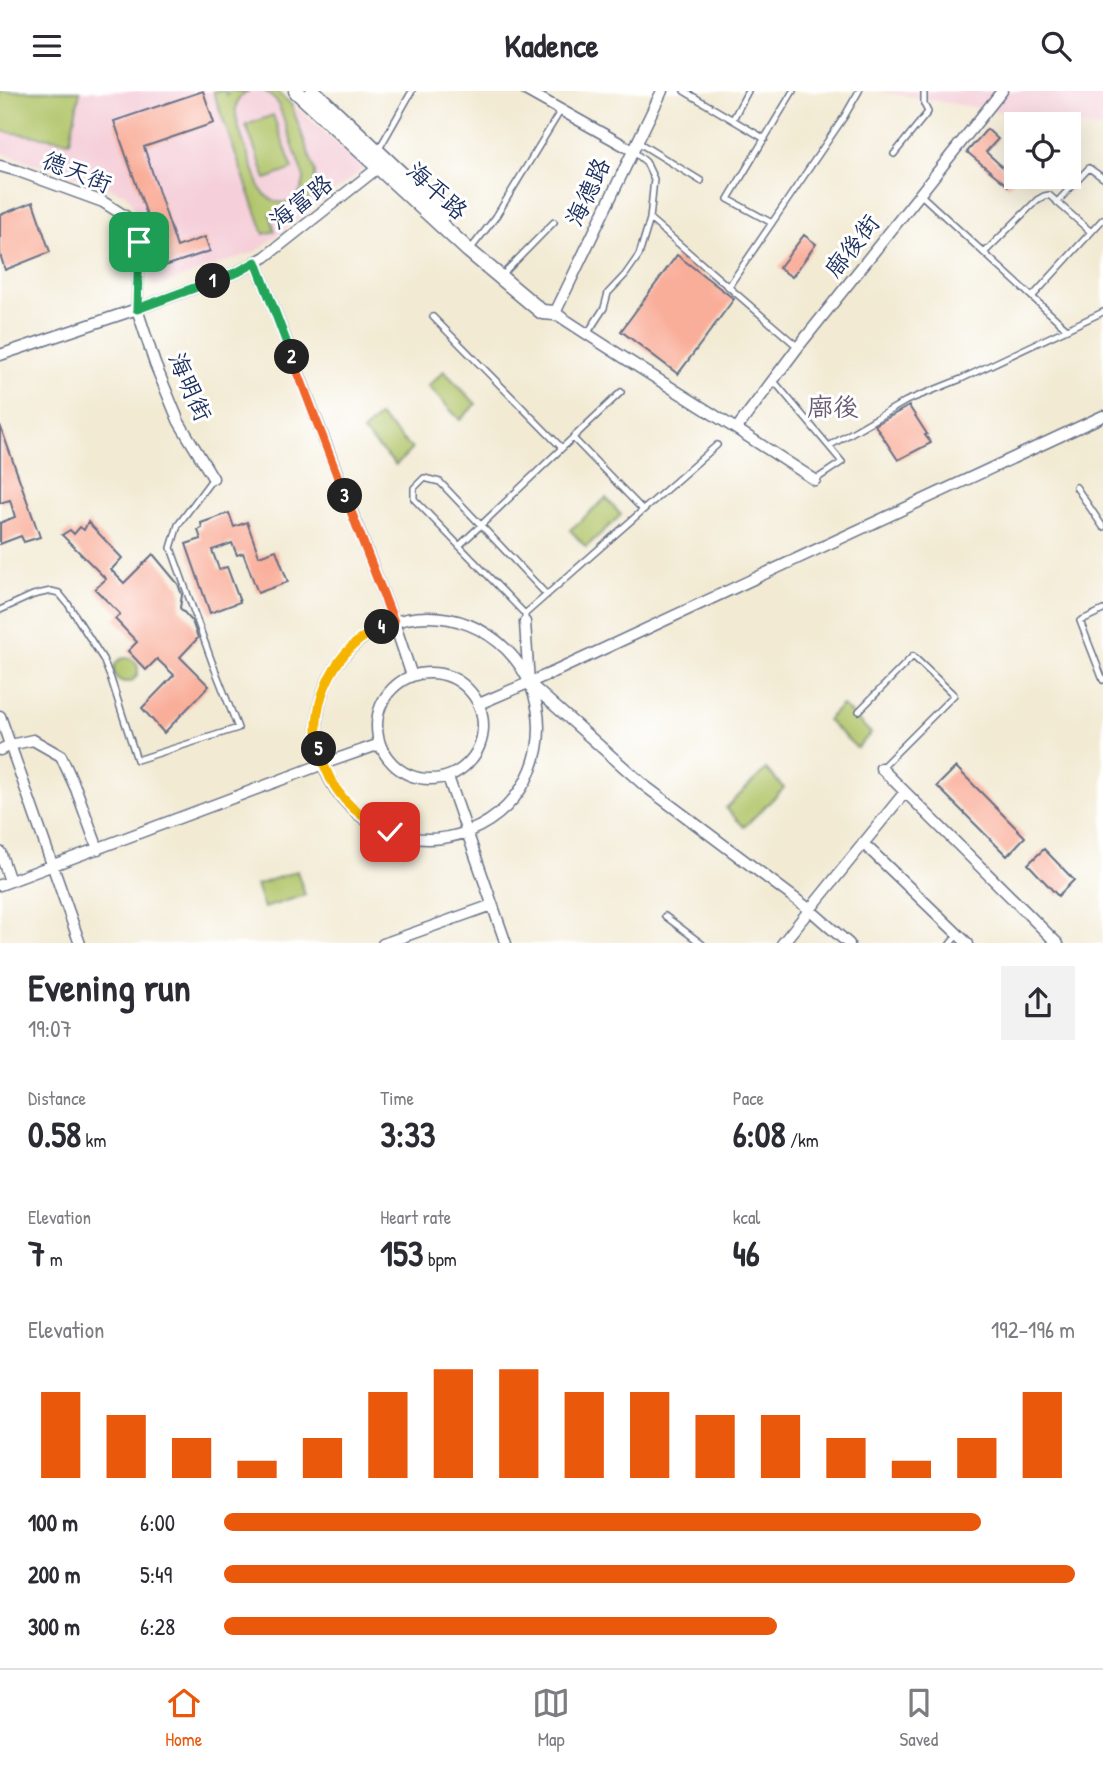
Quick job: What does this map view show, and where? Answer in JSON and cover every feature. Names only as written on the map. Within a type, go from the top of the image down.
[{"type":"street","points":[[528,91],[634,146]]},
{"type":"street","name":"海德路","points":[[555,313],[662,91]]},
{"type":"street","name":"廍後街","points":[[737,428],[1002,91]]},
{"type":"street","name":"海平路","points":[[302,92],[504,274],[542,312],[555,313],[815,480]]},
{"type":"street","name":"海富路","points":[[0,355],[238,272],[256,262],[378,160]]},
{"type":"street","name":"德天街","points":[[0,166],[103,202],[125,216],[139,242],[137,309]]},
{"type":"street","points":[[256,262],[394,622],[412,676]]},
{"type":"street","name":"海明街","points":[[137,309],[155,364],[179,422],[213,478]]},
{"type":"street","points":[[479,705],[1103,416]]},
{"type":"street","points":[[417,617],[440,617],[463,622],[484,632],[502,646],[518,663],[529,683],[537,708],[539,734],[534,759],[524,783],[509,804],[490,821],[448,838],[409,838],[381,828],[356,812],[331,782],[318,745],[319,705],[334,669],[345,653],[376,629],[417,617]]},
{"type":"street","points":[[525,618],[529,683],[645,786],[809,909],[849,943]]},
{"type":"street","points":[[443,674],[458,680],[470,691],[479,705],[483,729],[477,753],[459,771],[448,776],[434,779],[408,774],[396,767],[380,744],[377,728],[379,711],[386,696],[397,684],[412,676],[443,674]]},
{"type":"street","points":[[0,716],[5,748],[80,943]]},
{"type":"street","points":[[5,748],[33,740],[61,756],[98,849]]},
{"type":"street","points":[[0,852],[5,883],[380,744]]},
{"type":"street","points":[[881,768],[1058,943]]},
{"type":"street","points":[[448,776],[506,943]]},
{"type":"street","points":[[782,943],[905,792]]},
{"type":"street","points":[[863,843],[954,939],[968,943]]},
{"type":"street","points":[[383,943],[406,939],[492,905]]},
{"type":"lane","points":[[378,160],[412,91]]},
{"type":"lane","points":[[684,91],[765,138]]},
{"type":"lane","points":[[733,119],[748,91]]},
{"type":"lane","points":[[772,223],[727,198],[793,91]]},
{"type":"lane","points":[[729,286],[859,91]]},
{"type":"lane","points":[[894,153],[928,112],[924,104],[924,91]]},
{"type":"lane","points":[[472,247],[495,218],[561,110]]},
{"type":"lane","points":[[634,146],[701,181]]},
{"type":"lane","points":[[587,334],[604,307],[608,293],[639,255],[650,219],[654,179],[634,146]]},
{"type":"lane","points":[[1057,202],[1089,168],[1103,179]]},
{"type":"lane","points":[[920,194],[1067,329]]},
{"type":"lane","points":[[984,253],[1037,200],[1049,195],[1091,232]]},
{"type":"lane","points":[[650,219],[799,347]]},
{"type":"lane","points":[[1032,297],[1103,219]]},
{"type":"lane","points":[[504,274],[554,222]]},
{"type":"lane","points":[[829,446],[906,401],[961,379],[1101,312]]},
{"type":"lane","points":[[433,317],[562,448]]},
{"type":"lane","points":[[774,381],[842,462],[815,480]]},
{"type":"lane","points":[[459,546],[621,392]]},
{"type":"lane","points":[[573,438],[643,510]]},
{"type":"lane","points":[[547,595],[440,482],[424,478],[414,488],[414,499],[525,618],[547,595],[717,445]]},
{"type":"lane","points":[[0,610],[33,595],[51,591],[59,593],[103,659],[137,761],[238,729],[171,548],[178,525],[213,478]]},
{"type":"lane","points":[[1076,487],[1103,527]]},
{"type":"lane","points":[[1103,610],[1080,621],[1103,680]]},
{"type":"lane","points":[[859,712],[913,656],[954,695],[881,768]]},
{"type":"lane","points":[[665,916],[702,943]]},
{"type":"shaded area","points":[[0,91],[278,91],[365,168],[257,251],[152,288],[148,249],[132,201],[125,194],[0,152]]},
{"type":"shaded area","points":[[877,91],[1103,91],[1103,129],[1081,125],[1081,112],[1004,112]]},
{"type":"green space","points":[[0,91],[80,91],[70,141],[0,131]]},
{"type":"green space","points":[[213,91],[226,91],[227,95],[230,91],[249,91],[237,102],[238,124],[260,188],[272,200],[280,202],[293,200],[298,195],[304,178],[278,103],[264,91],[276,91],[291,104],[315,171],[315,181],[309,199],[298,210],[281,215],[270,214],[275,231],[264,234]]},
{"type":"green space","points":[[273,115],[293,169],[266,179],[246,125]]},
{"type":"green space","points":[[444,371],[476,404],[460,420],[428,386]]},
{"type":"green space","points":[[379,416],[412,449],[396,465],[363,432]]},
{"type":"green space","points":[[606,498],[621,515],[586,547],[570,530]]},
{"type":"green space","points":[[126,658],[134,662],[138,670],[134,678],[126,682],[118,678],[114,670],[118,662]]},
{"type":"green space","points":[[842,705],[871,733],[857,748],[827,720]]},
{"type":"green space","points":[[766,769],[784,788],[744,827],[726,808]]},
{"type":"green space","points":[[297,871],[305,895],[264,908],[256,885]]},
{"type":"building","points":[[203,91],[214,123],[144,147],[177,247],[205,237],[210,251],[165,266],[114,121]]},
{"type":"building","points":[[987,129],[998,139],[986,152],[1004,168],[1004,183],[967,152]]},
{"type":"building","points":[[33,202],[50,252],[5,270],[0,254],[0,215]]},
{"type":"building","points":[[804,235],[816,244],[792,277],[779,268]]},
{"type":"building","points":[[677,255],[734,299],[678,374],[621,331]]},
{"type":"building","points":[[909,406],[931,443],[898,460],[875,425]]},
{"type":"building","points":[[0,425],[40,537],[24,542],[21,536],[0,544],[0,523],[15,517],[10,500],[0,503]]},
{"type":"building","points":[[229,513],[234,527],[247,522],[259,556],[276,550],[288,582],[258,593],[243,553],[237,555],[232,543],[212,550],[219,569],[227,567],[240,602],[210,613],[186,544],[201,539],[198,530],[202,528],[201,523]]},
{"type":"building","points":[[88,522],[122,558],[111,570],[124,583],[153,554],[178,584],[182,595],[180,608],[192,621],[198,638],[180,657],[209,686],[164,733],[142,708],[174,675],[157,659],[146,670],[128,651],[137,642],[115,619],[120,614],[95,589],[106,579],[62,535],[70,530],[74,534],[80,527],[84,530]]},
{"type":"building","points":[[956,767],[1025,837],[1007,856],[937,786]]},
{"type":"building","points":[[1044,849],[1074,880],[1058,896],[1028,864]]},
{"type":"district","name":"廍後","points":[[833,407]]},
{"type":"route","points":[[139,242],[137,309],[238,272],[256,262],[394,622],[376,629],[345,653],[325,687],[319,705],[317,725],[318,745],[331,782],[356,812],[372,824],[390,832]]}]
